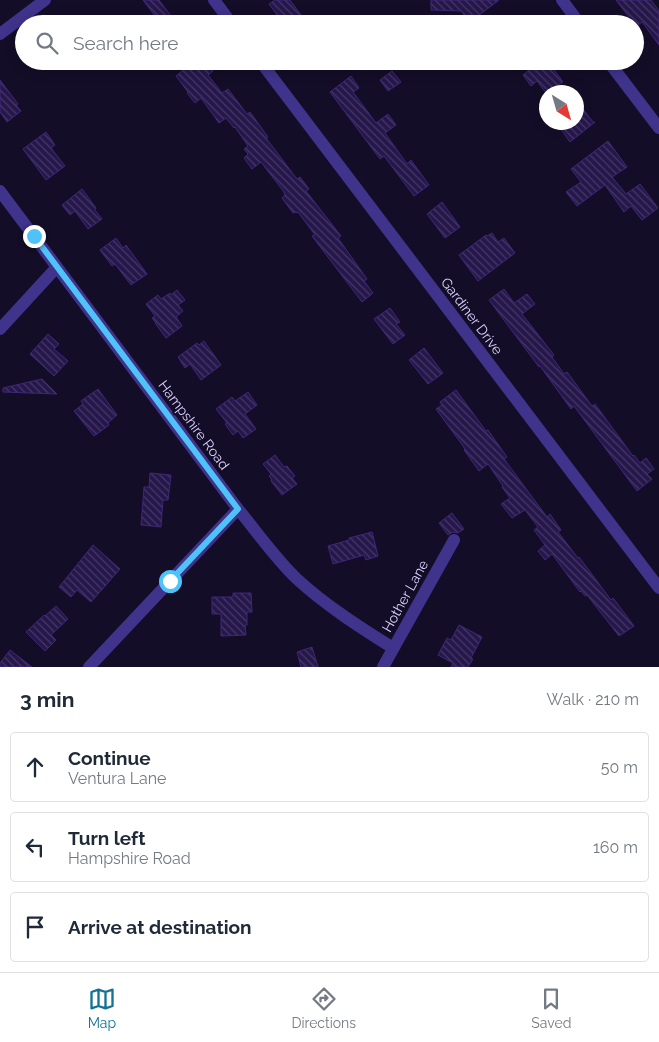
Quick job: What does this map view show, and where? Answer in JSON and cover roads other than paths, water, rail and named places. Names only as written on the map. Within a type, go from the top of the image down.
[{"type":"street","points":[[25,15],[45,0]]},
{"type":"street","points":[[214,0],[225,15]]},
{"type":"street","points":[[562,0],[573,15]]},
{"type":"street","points":[[0,34],[15,23]]},
{"type":"street","name":"Gardiner Drive","points":[[267,70],[659,588]]},
{"type":"street","points":[[615,70],[659,128]]},
{"type":"street","name":"Hampshire Road","points":[[0,191],[238,509],[275,555],[297,579],[363,629],[393,648]]},
{"type":"street","points":[[0,329],[57,267]]},
{"type":"street","points":[[89,667],[238,509]]},
{"type":"street","name":"Hother Lane","points":[[383,667],[454,540]]}]
